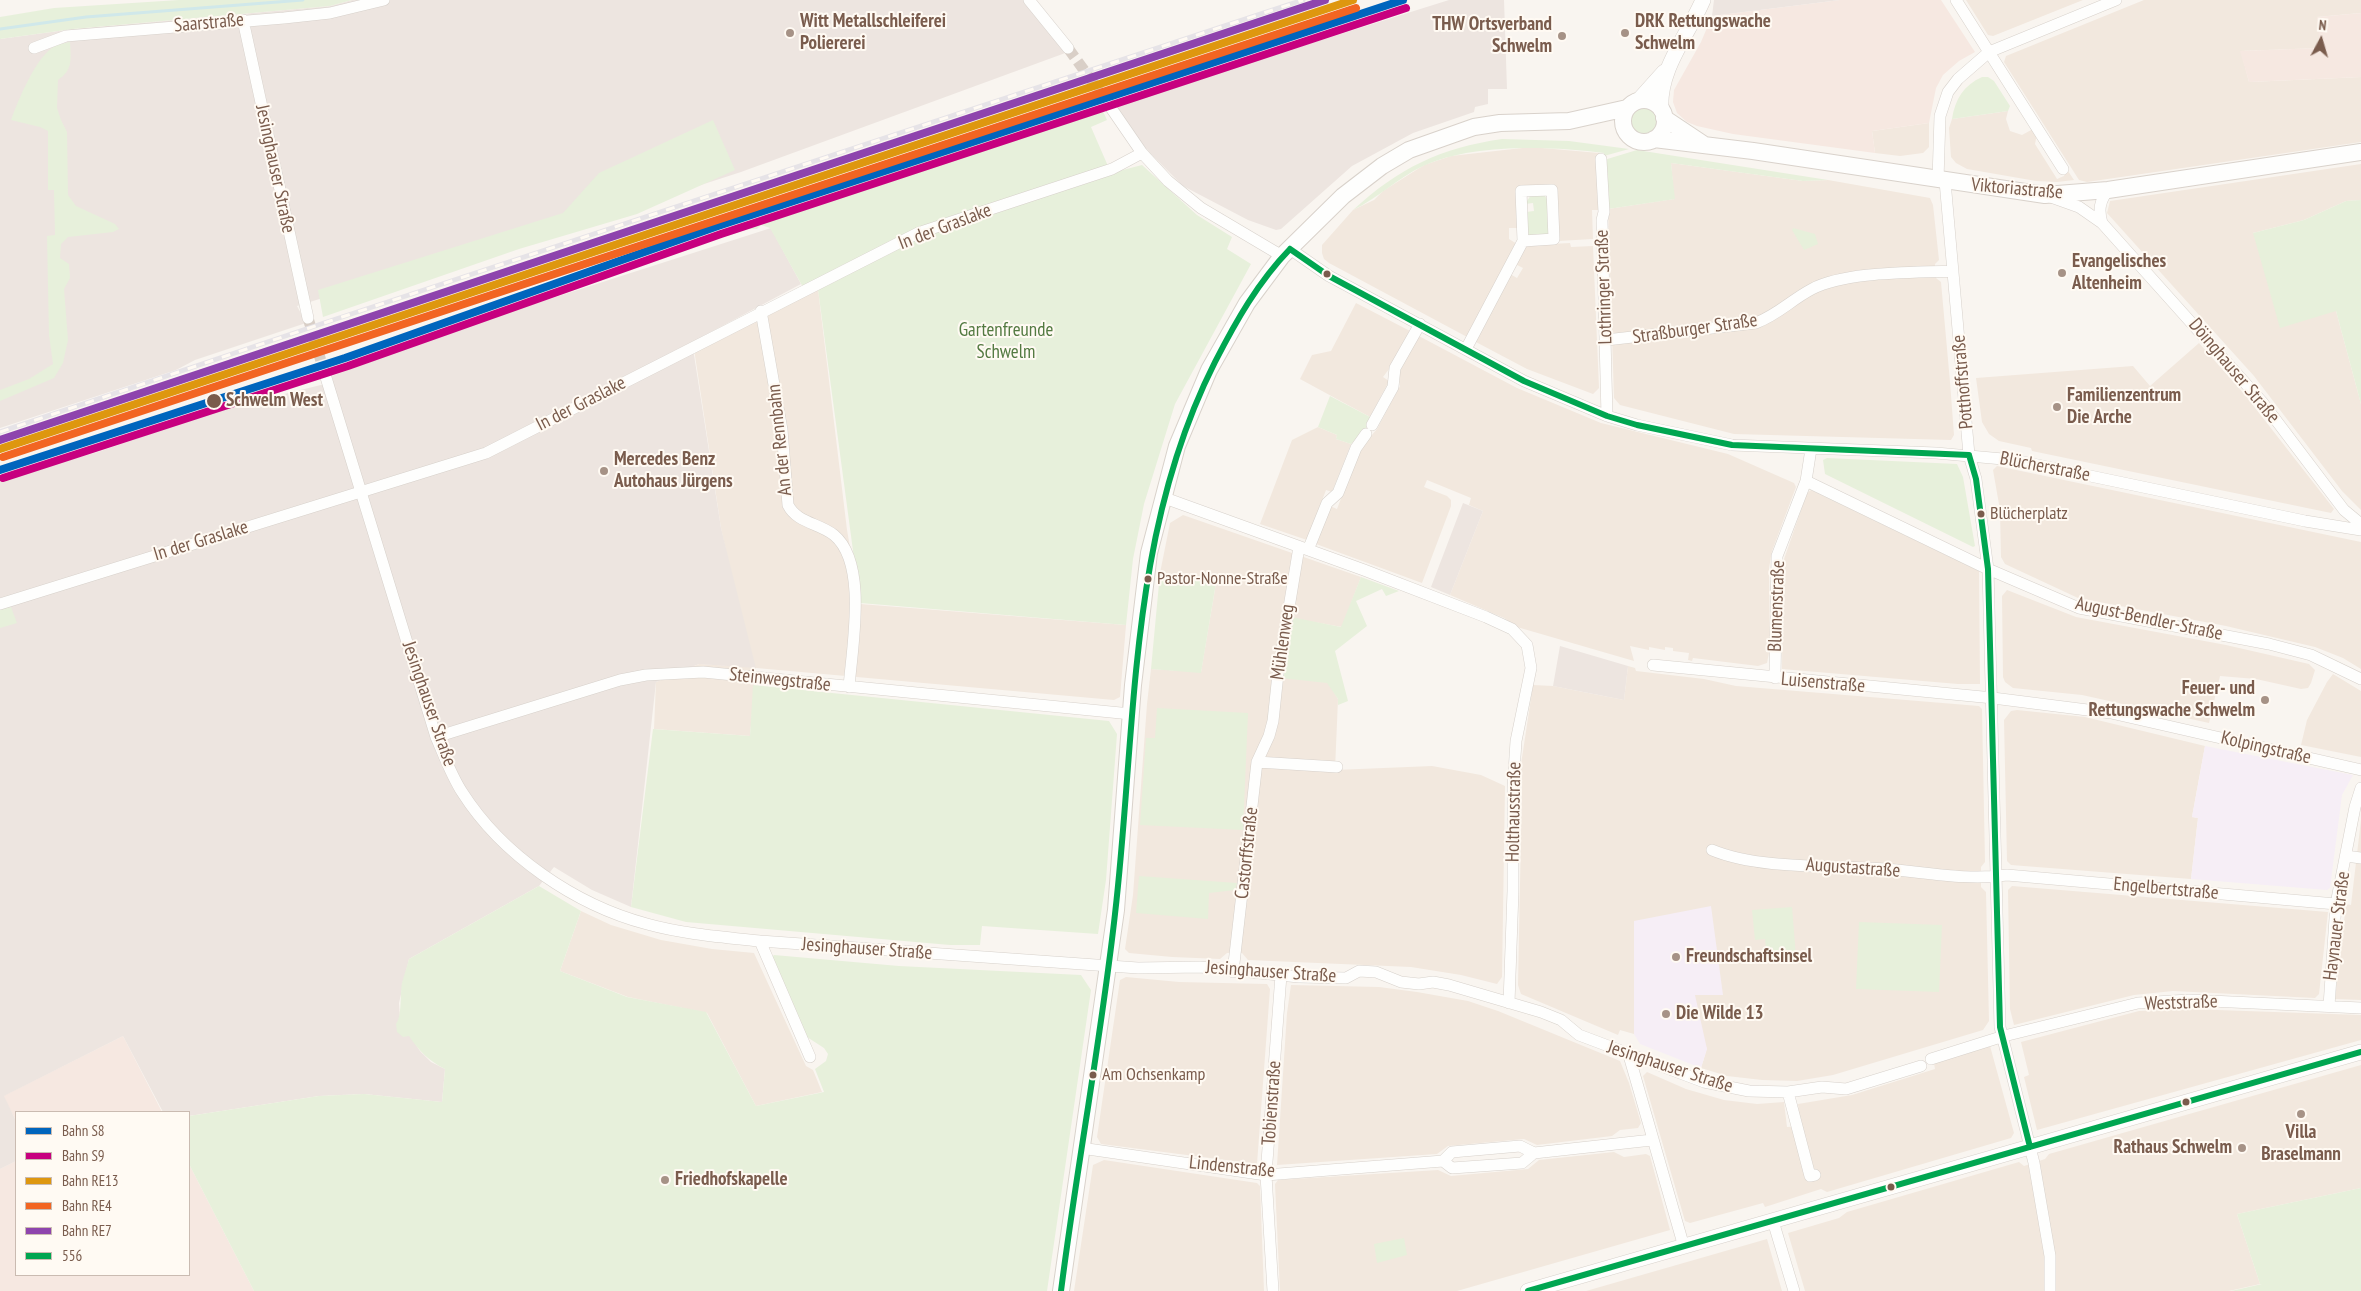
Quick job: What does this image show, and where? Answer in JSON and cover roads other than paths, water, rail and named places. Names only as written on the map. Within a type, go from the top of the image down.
[{"type":"main road","points":[[1060,1291],[1109,965],[1119,874],[1131,714],[1149,553],[1162,497],[1177,446],[1209,370],[1247,303],[1286,252],[1359,182],[1409,150],[1474,127],[1500,123],[1568,121],[1620,112],[1633,105],[1652,102],[1663,114],[1662,130],[1654,139],[1637,141],[1625,130],[1568,121]]},
{"type":"main road","points":[[1625,130],[1623,118],[1633,105]]},
{"type":"main road","name":"Viktoriastraße","points":[[1663,114],[1677,128],[1703,144]]},
{"type":"main road","name":"Viktoriastraße","points":[[1654,139],[1668,139],[1684,144],[1703,144],[2045,195],[2108,190],[2361,152]]},
{"type":"street","name":"Saarstraße","points":[[34,48],[66,36],[330,13],[384,0]]},
{"type":"street","points":[[1029,0],[1068,48]]},
{"type":"street","points":[[1663,114],[1662,91],[1670,65],[1703,0]]},
{"type":"street","points":[[1956,0],[2063,169]]},
{"type":"street","name":"Potthoffstraße","points":[[2050,1291],[2050,1256],[2030,1147],[2004,1036],[2000,1027],[1993,698],[1988,568],[1976,479],[1969,455],[1953,270],[1942,180],[1939,128],[1943,105],[1948,92],[1958,80],[1989,52],[2116,0]]},
{"type":"street","name":"Jesinghauser Straße","points":[[243,20],[308,318]]},
{"type":"street","points":[[1633,105],[1670,65]]},
{"type":"street","name":"Blücherstraße","points":[[1109,105],[1142,153],[1168,181],[1201,208],[1524,381],[1607,416],[1637,425],[1732,445],[1969,455],[2014,460],[2361,530]]},
{"type":"street","name":"In der Graslake","points":[[0,604],[486,453],[761,311],[854,267],[918,233],[1112,169],[1142,153]]},
{"type":"street","name":"Lothringer Straße","points":[[1601,159],[1607,416]]},
{"type":"street","points":[[1466,349],[1523,241],[1521,191],[1552,190],[1554,239],[1523,241]]},
{"type":"street","points":[[2102,222],[2099,213],[2100,205],[2108,190]]},
{"type":"street","name":"Döinghauser Straße","points":[[2045,195],[2079,207],[2102,222],[2263,403],[2344,510],[2361,524]]},
{"type":"street","name":"Straßburger Straße","points":[[1606,340],[1756,323],[1776,314],[1812,290],[1831,282],[1856,277],[1953,270]]},
{"type":"street","name":"An der Rennbahn","points":[[761,311],[783,440],[788,505],[792,514],[829,531],[840,540],[848,552],[855,622],[848,687]]},
{"type":"street","points":[[1162,497],[1304,549],[1327,503],[1338,493],[1356,448],[1369,430],[1393,386],[1395,368],[1420,324]]},
{"type":"street","name":"Jesinghauser Straße","points":[[324,371],[436,737],[462,792],[488,824],[515,852],[549,878],[588,901],[648,924],[702,934],[760,941],[1138,968],[1200,967],[1233,972],[1346,978],[1359,971],[1376,972],[1401,982],[1419,984],[1432,982],[1462,988],[1561,1020],[1579,1035],[1704,1082],[1749,1091],[1788,1092],[1822,1087],[1846,1089],[1922,1066]]},
{"type":"street","name":"Blumenstraße","points":[[1775,678],[1777,556],[1806,481],[1811,448]]},
{"type":"street","name":"August-Bendler-Straße","points":[[1806,481],[1988,568],[2079,608],[2269,644],[2319,659],[2361,679]]},
{"type":"street","name":"Holthausstraße","points":[[1304,549],[1432,596],[1512,629],[1527,645],[1531,668],[1514,761],[1509,1003]]},
{"type":"street","name":"Mühlenweg","points":[[1269,736],[1304,549]]},
{"type":"street","name":"Luisenstraße","points":[[1653,665],[1993,698]]},
{"type":"street","name":"Steinwegstraße","points":[[436,737],[620,680],[646,675],[703,672],[1131,714]]},
{"type":"street","name":"Kolpingstraße","points":[[1993,698],[2111,713],[2361,770]]},
{"type":"street","name":"Castorffstraße","points":[[1233,972],[1257,762],[1269,736]]},
{"type":"street","points":[[1257,762],[1337,767]]},
{"type":"street","name":"Haynauer Straße","points":[[2329,1006],[2336,904],[2355,807],[2361,788]]},
{"type":"street","name":"Augustastraße","points":[[1712,850],[1730,858],[1784,864],[1886,869],[1984,878],[1996,877]]},
{"type":"street","points":[[2346,856],[2361,858]]},
{"type":"street","name":"Engelbertstraße","points":[[1996,877],[2007,875],[2336,904]]},
{"type":"street","points":[[760,941],[810,1057]]},
{"type":"street","name":"Tobienstraße","points":[[1273,1291],[1266,1175],[1281,975]]},
{"type":"street","name":"Weststraße","points":[[2004,1036],[2138,1003],[2189,1000],[2361,1008]]},
{"type":"street","points":[[1931,1059],[2004,1036]]},
{"type":"street","points":[[1628,1052],[1684,1248]]},
{"type":"street","points":[[1528,1291],[1684,1248],[2361,1052]]},
{"type":"street","points":[[1788,1092],[1810,1176],[1815,1175]]},
{"type":"street","name":"Lindenstraße","points":[[1081,1148],[1266,1175],[1443,1161],[1452,1152],[1520,1146],[1534,1153],[1652,1140]]},
{"type":"street","name":"Lindenstraße","points":[[1443,1161],[1452,1168],[1522,1163],[1534,1153]]},
{"type":"street","points":[[1773,1221],[1794,1291]]},
{"type":"waterway","points":[[0,29],[86,17],[303,0]]},
{"type":"tunnel","points":[[1068,48],[1109,105]]},
{"type":"tunnel","points":[[308,318],[324,371]]},
{"type":"railway","points":[[0,432],[330,321],[1303,0]]},
{"type":"rail line","name":"RE7","points":[[0,440],[1325,0]]},
{"type":"rail line","name":"RE13","points":[[0,449],[1353,0]]},
{"type":"rail line","name":"S8","points":[[0,470],[345,358],[718,226],[1403,0]]},
{"type":"rail line","name":"RE4","points":[[3,457],[1356,8]]},
{"type":"rail line","name":"S9","points":[[3,478],[348,366],[721,234],[1406,8]]},
{"type":"place","name":"Witt Metallschleiferei Poliererei","points":[[790,33]]},
{"type":"place","name":"DRK Rettungswache Schwelm","points":[[1625,33]]},
{"type":"place","name":"THW Ortsverband Schwelm","points":[[1562,36]]},
{"type":"place","name":"Evangelisches Altenheim","points":[[2062,273]]},
{"type":"place","name":"Schwelm West","points":[[214,401]]},
{"type":"place","name":"Familienzentrum Die Arche","points":[[2057,407]]},
{"type":"place","name":"Mercedes Benz Autohaus Jürgens","points":[[604,471]]},
{"type":"place","name":"Blücherplatz","points":[[1981,514]]},
{"type":"place","name":"Pastor-Nonne-Straße","points":[[1148,579]]},
{"type":"place","name":"Feuer- und Rettungswache Schwelm","points":[[2265,700]]},
{"type":"place","name":"Freundschaftsinsel","points":[[1676,957]]},
{"type":"place","name":"Die Wilde 13","points":[[1666,1014]]},
{"type":"place","name":"Am Ochsenkamp","points":[[1093,1075]]},
{"type":"place","name":"Villa Braselmann","points":[[2301,1114]]},
{"type":"place","name":"Rathaus Schwelm","points":[[2242,1148]]},
{"type":"place","name":"Friedhofskapelle","points":[[665,1180]]},
{"type":"park label","name":"Gartenfreunde Schwelm","points":[[1006,342]]}]
